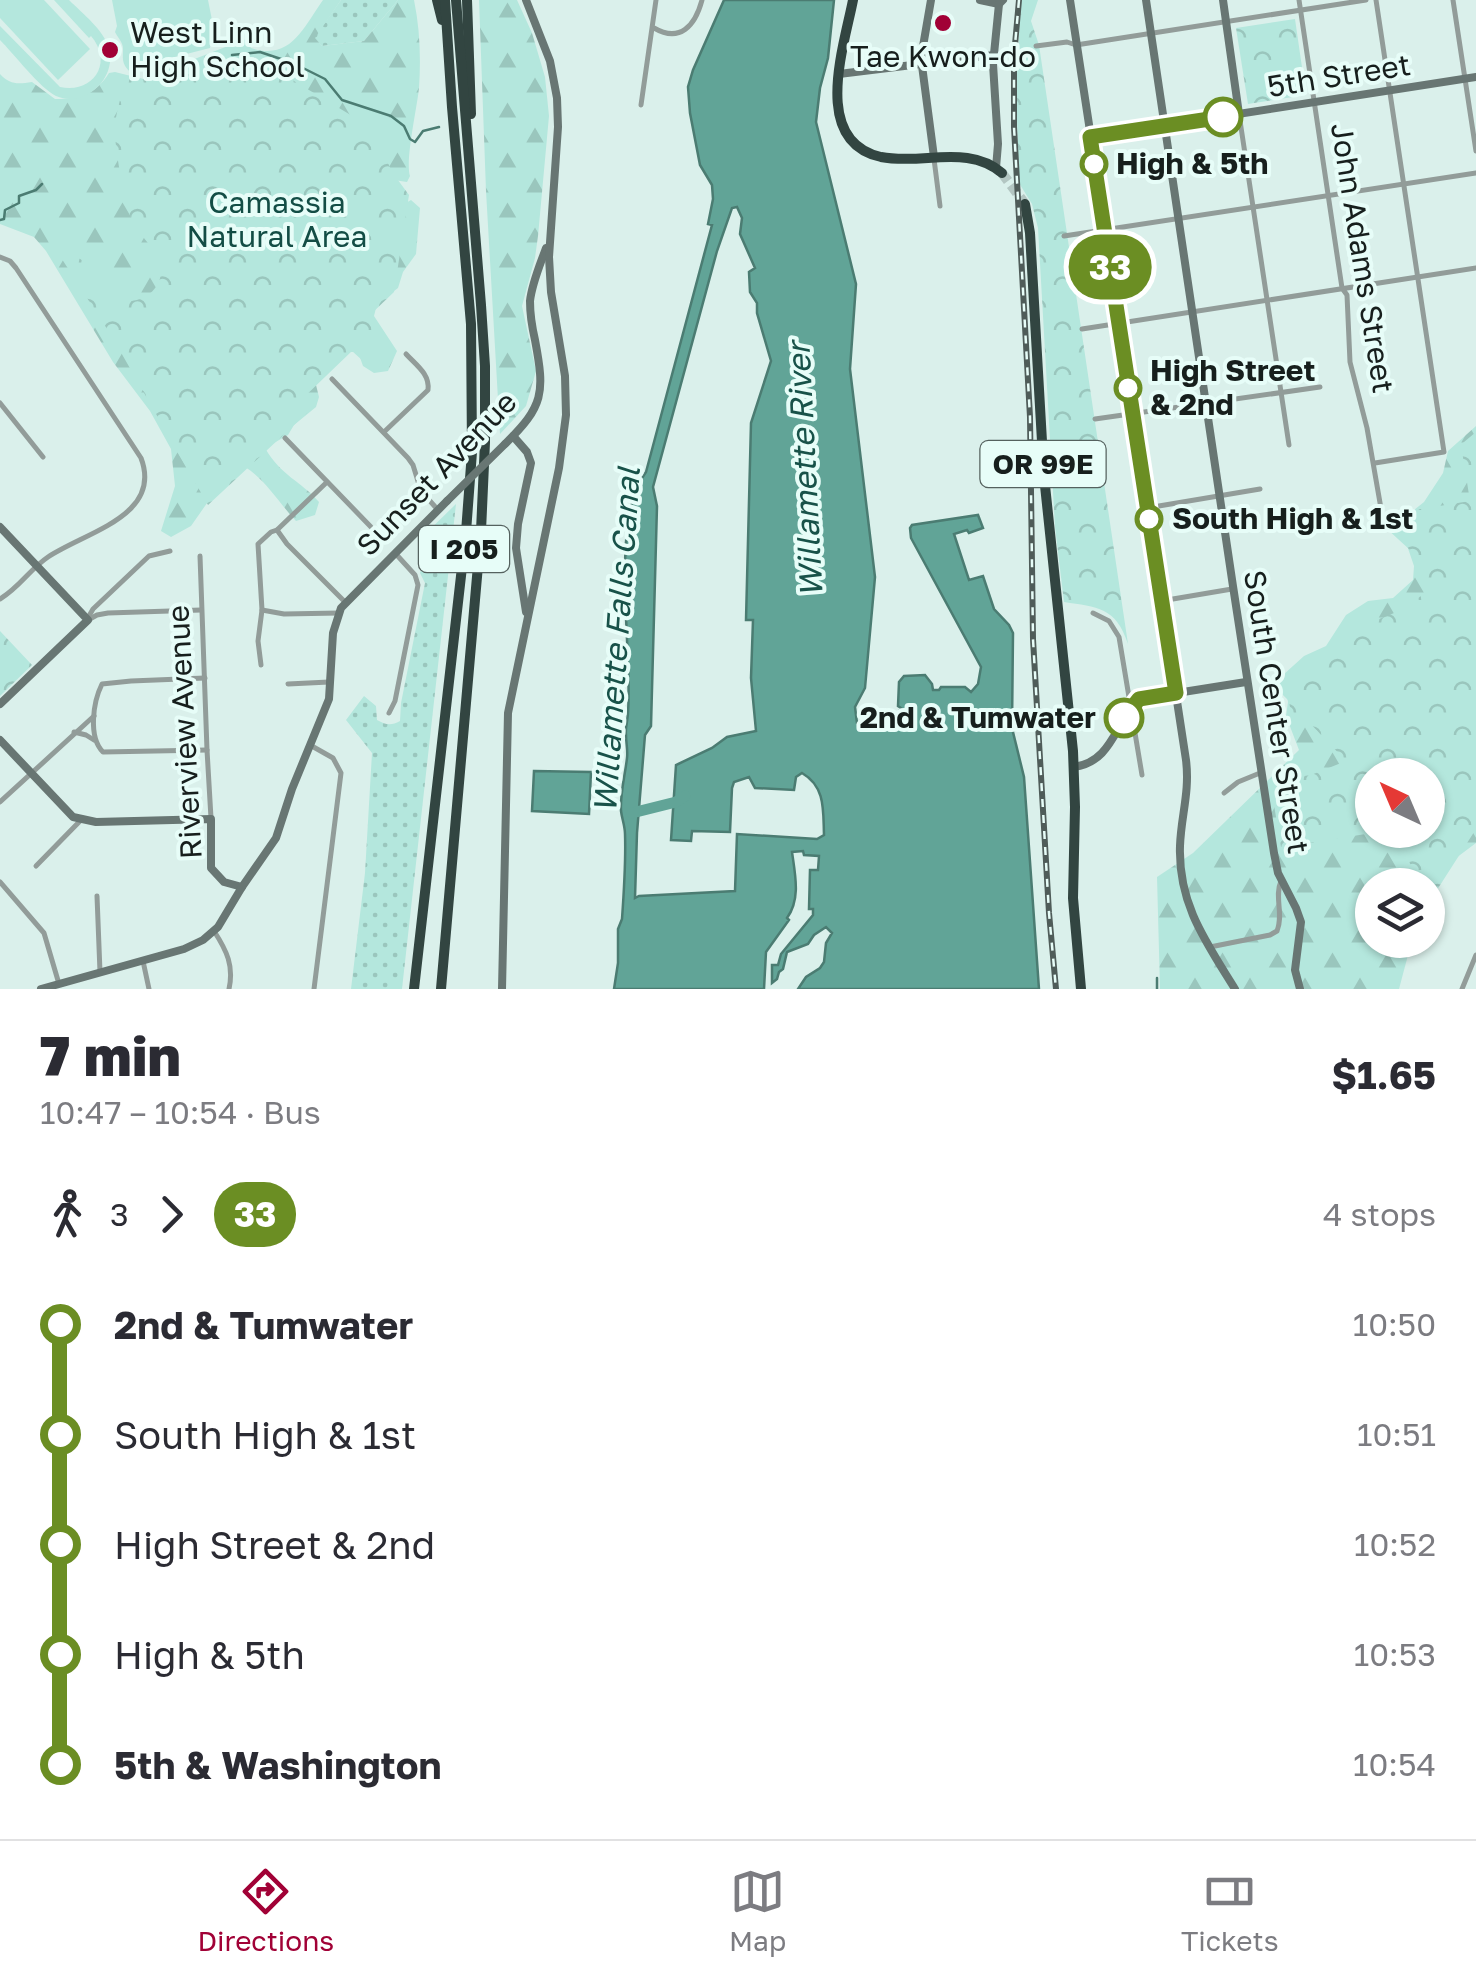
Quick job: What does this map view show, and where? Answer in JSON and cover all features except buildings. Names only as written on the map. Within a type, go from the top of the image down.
[{"type":"highway","points":[[437,0],[446,30]]},
{"type":"highway","name":"I 205","points":[[414,989],[472,452],[472,324],[445,0]]},
{"type":"highway","name":"I 205","points":[[442,989],[485,442],[485,366],[456,0]]},
{"type":"highway","points":[[468,0],[471,186]]},
{"type":"highway","points":[[853,0],[839,74],[838,112],[854,142],[883,158],[975,158],[999,170]]},
{"type":"highway","name":"OR 99E","points":[[1025,204],[1030,222],[1047,512],[1074,767],[1073,898],[1081,989]]},
{"type":"street","points":[[502,989],[510,698],[565,429],[564,376],[550,281],[549,239],[558,127],[556,89],[545,45],[526,0]]},
{"type":"street","points":[[641,105],[656,0]]},
{"type":"street","points":[[654,28],[666,35],[676,35],[694,20],[702,0]]},
{"type":"street","points":[[932,0],[921,65],[940,206]]},
{"type":"street","points":[[980,0],[1001,2],[994,55],[999,170]]},
{"type":"street","points":[[1070,0],[1188,778],[1180,838],[1181,871],[1188,902],[1208,948],[1235,989]]},
{"type":"street","name":"South Center Street","points":[[1146,0],[1276,870],[1301,922],[1296,970],[1300,989]]},
{"type":"street","points":[[1223,0],[1289,445]]},
{"type":"street","name":"John Adams Street","points":[[1299,0],[1342,288],[1347,295],[1350,362],[1384,520]]},
{"type":"street","points":[[1036,46],[1068,42],[1076,45],[1366,0]]},
{"type":"street","points":[[1374,463],[1444,452],[1376,0]]},
{"type":"street","points":[[1453,0],[1476,150]]},
{"type":"street","points":[[839,74],[994,55]]},
{"type":"street","name":"5th Street","points":[[1090,137],[1476,78]]},
{"type":"street","points":[[1064,236],[1476,173]]},
{"type":"street","name":"Sunset Avenue","points":[[214,932],[276,838],[329,698],[332,642],[345,602],[513,436],[535,409],[541,388],[530,304],[549,239]]},
{"type":"street","points":[[0,257],[16,268],[141,458],[146,472],[142,496],[128,511],[48,557],[0,599]]},
{"type":"street","points":[[1082,329],[1476,268]]},
{"type":"street","points":[[530,304],[540,286],[550,281]]},
{"type":"street","points":[[384,432],[428,390],[428,377],[406,354]]},
{"type":"street","points":[[332,378],[413,465],[422,492],[438,510]]},
{"type":"street","points":[[1095,419],[1320,386]]},
{"type":"street","points":[[0,403],[43,457]]},
{"type":"street","points":[[513,436],[530,460],[516,548],[528,616]]},
{"type":"street","points":[[285,438],[370,527]]},
{"type":"street","points":[[260,665],[258,544],[327,482]]},
{"type":"street","points":[[1147,508],[1260,490]]},
{"type":"street","points":[[0,527],[88,620]]},
{"type":"street","points":[[278,530],[345,602]]},
{"type":"street","points":[[88,620],[92,609],[149,556],[170,551]]},
{"type":"street","points":[[389,713],[395,701],[418,585],[415,575],[394,553]]},
{"type":"street","name":"Riverview Avenue","points":[[200,556],[211,868],[224,882],[242,887]]},
{"type":"street","points":[[1161,601],[1235,588]]},
{"type":"street","points":[[0,704],[97,615],[202,610]]},
{"type":"street","points":[[262,610],[284,614],[339,613]]},
{"type":"street","points":[[1093,614],[1109,621],[1117,632],[1142,775]]},
{"type":"street","points":[[94,741],[100,686],[106,682],[205,678]]},
{"type":"street","points":[[288,684],[332,682]]},
{"type":"street","points":[[1074,767],[1099,758],[1141,698],[1246,682]]},
{"type":"street","points":[[0,802],[94,716]]},
{"type":"street","points":[[74,732],[86,735],[104,752],[206,750]]},
{"type":"street","points":[[0,740],[66,811],[81,820],[212,819]]},
{"type":"street","points":[[310,745],[334,758],[341,774],[314,989]]},
{"type":"street","points":[[1224,793],[1238,782],[1261,773]]},
{"type":"street","points":[[36,866],[81,820]]},
{"type":"street","points":[[1208,948],[1278,932],[1281,881]]},
{"type":"street","points":[[0,882],[44,933],[59,984]]},
{"type":"street","points":[[97,896],[100,972]]},
{"type":"street","points":[[41,989],[189,947],[214,932],[230,960],[230,989]]},
{"type":"street","points":[[1462,989],[1476,954]]},
{"type":"street","points":[[143,961],[150,989]]},
{"type":"street","points":[[1466,978],[1476,981]]},
{"type":"green space","points":[[0,0],[44,0],[90,49],[58,80],[0,18]]},
{"type":"green space","points":[[54,0],[69,0],[98,29],[109,49],[110,60],[103,80],[78,98],[67,99],[50,92],[0,40],[0,26],[60,87],[82,86],[90,81],[100,66],[98,46]]},
{"type":"green space","points":[[112,0],[208,0],[213,25],[210,48],[130,72],[115,32]]},
{"type":"green space","name":"Camassia Natural Area","points":[[323,0],[341,0],[315,38],[322,46],[364,41],[398,0],[414,0],[420,66],[410,176],[407,182],[387,179],[404,204],[411,200],[420,208],[416,254],[403,272],[398,288],[377,304],[374,316],[397,351],[388,371],[374,373],[363,366],[358,352],[346,352],[315,381],[319,397],[316,407],[288,435],[265,448],[319,502],[315,515],[296,521],[245,467],[212,496],[191,526],[171,537],[161,531],[175,486],[171,449],[46,251],[34,237],[0,224],[0,74],[15,83],[32,82],[55,99],[79,97],[92,91],[109,73],[143,79],[246,39],[251,48],[276,50],[302,31]]},
{"type":"green space","points":[[341,0],[398,0],[364,41],[322,46],[314,38]]},
{"type":"green space","points":[[479,0],[517,0],[545,77],[549,116],[535,258],[522,306],[536,371],[526,406],[500,434],[486,191]]},
{"type":"green space","points":[[1021,0],[1038,0],[1031,21],[1039,45],[1128,644],[1118,623],[1104,611],[1064,602],[1055,527],[1038,228],[1032,204],[1019,183],[1016,88]]},
{"type":"green space","points":[[1295,19],[1306,95],[1248,104],[1236,28]]},
{"type":"green space","name":"Camassia Natural Area","points":[[234,45],[394,141],[384,154],[409,195],[394,292],[370,315],[371,326],[383,342],[363,361],[352,351],[300,401],[309,411],[208,505],[111,335],[47,236],[91,268],[114,298],[130,301],[151,293],[159,281],[160,265],[129,213],[116,148],[115,123],[126,76],[143,79]]},
{"type":"green space","points":[[1476,426],[1476,843],[1444,868],[1355,868],[1355,958],[1407,958],[1399,989],[1160,989],[1157,877],[1193,853],[1299,750],[1286,716],[1288,702],[1283,675],[1304,656],[1326,646],[1346,615],[1368,601],[1393,598],[1413,580],[1414,566],[1399,522],[1424,502],[1443,473],[1448,451]]},
{"type":"green space","points":[[1476,432],[1476,829],[1445,877],[1445,868],[1411,868],[1405,848],[1445,848],[1445,758],[1355,758],[1355,836],[1281,847],[1270,781],[1311,775],[1346,761],[1305,718],[1292,720],[1289,701],[1274,686],[1352,630],[1409,607],[1429,588],[1422,561],[1386,528],[1384,515],[1470,501],[1462,451],[1452,452]]},
{"type":"green space","points":[[456,504],[402,989],[351,989],[365,873],[372,753],[346,720],[364,696],[376,706],[377,720],[388,724],[400,721],[425,583],[420,573],[426,557],[419,540]]},
{"type":"green space","points":[[0,631],[32,665],[0,696]]},
{"type":"water","name":"Willamette River","points":[[724,0],[834,0],[816,122],[856,284],[850,369],[875,577],[865,688],[855,707],[857,723],[872,730],[888,728],[901,708],[899,682],[904,676],[925,675],[933,690],[965,687],[971,692],[978,684],[981,667],[911,538],[910,528],[978,515],[983,528],[954,534],[969,580],[983,576],[994,609],[1013,633],[1012,728],[1024,777],[1039,989],[798,989],[824,962],[826,943],[832,933],[826,927],[808,944],[787,952],[783,969],[772,983],[772,965],[778,965],[781,954],[813,915],[813,909],[809,909],[810,870],[818,870],[819,856],[804,855],[803,851],[792,852],[794,903],[789,920],[766,952],[764,989],[614,989],[625,866],[621,804],[629,686],[625,586],[628,521],[646,472],[712,225],[708,224],[712,185],[700,165],[690,113],[688,87]],"holes":[[[737,207],[742,218],[740,234],[755,268],[749,272],[750,292],[757,303],[771,361],[751,423],[746,620],[753,620],[751,678],[756,731],[727,737],[676,765],[671,840],[691,841],[692,831],[730,832],[734,782],[749,777],[755,788],[794,790],[796,777],[802,773],[819,792],[824,835],[817,839],[737,834],[735,891],[635,898],[645,735],[651,726],[657,506],[653,487],[732,208]]]},
{"type":"water","points":[[534,771],[591,772],[589,814],[532,811]]},
{"type":"waterway","points":[[232,55],[260,52],[293,63],[325,79],[342,100],[391,116],[415,142],[423,131],[439,127]]},
{"type":"waterway","points":[[0,220],[4,219],[5,210],[19,203],[19,196],[42,184]]},
{"type":"waterway","name":"Willamette Falls Canal","points":[[632,813],[685,796]]},
{"type":"waterway","points":[[1157,978],[1157,989]]},
{"type":"tunnel","points":[[1002,173],[1025,204]]},
{"type":"railway","points":[[1019,0],[1014,127],[1030,417],[1033,639],[1056,989]]},
{"type":"bus line","name":"33","points":[[1124,718],[1139,699],[1176,693],[1090,137],[1223,117]]},
{"type":"place","name":"Tae Kwon-do","points":[[943,23]]},
{"type":"place","name":"West Linn High School","points":[[110,50]]},
{"type":"place","name":"High & 5th","points":[[1094,164]]},
{"type":"place","name":"High Street & 2nd","points":[[1128,388]]},
{"type":"place","name":"South High & 1st","points":[[1149,519]]},
{"type":"place","name":"2nd & Tumwater","points":[[1124,718]]}]
